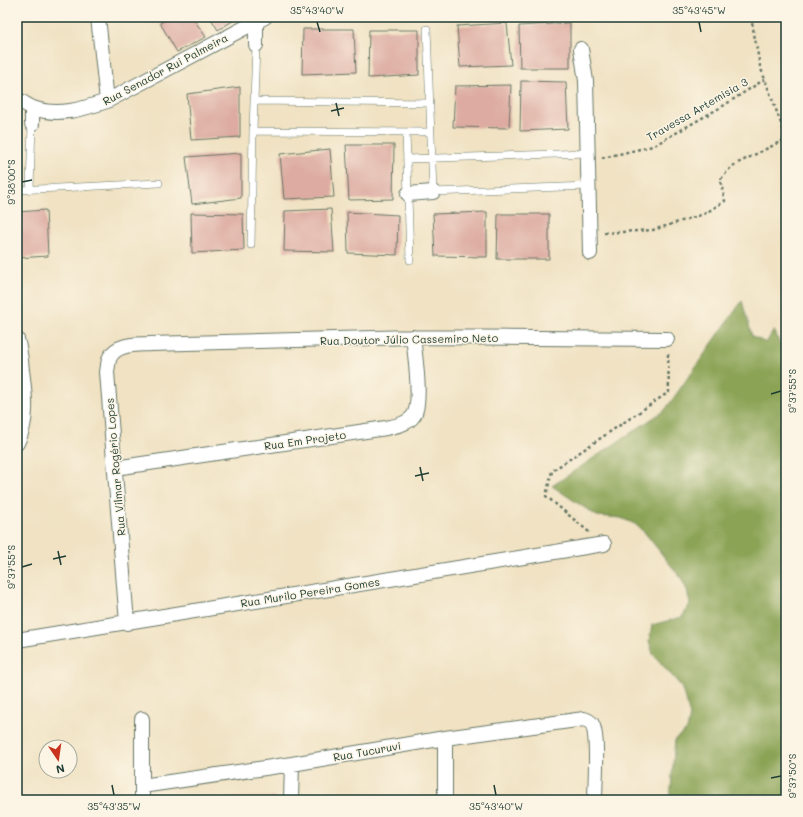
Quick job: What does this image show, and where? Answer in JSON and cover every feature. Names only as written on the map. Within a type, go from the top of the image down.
[{"type":"street","points":[[98,17],[107,101]]},
{"type":"street","points":[[256,45],[260,19]]},
{"type":"street","name":"Rua Senador Rui Palmeira","points":[[17,99],[32,108],[42,111],[58,113],[85,109],[107,101],[260,19]]},
{"type":"street","points":[[581,49],[586,81],[590,253]]},
{"type":"street","points":[[32,108],[32,124]]},
{"type":"street","points":[[408,194],[433,192]]},
{"type":"street","name":"Rua Doutor Júlio Cassemiro Neto","points":[[150,344],[413,337],[667,339]]},
{"type":"street","name":"Rua Em Projeto","points":[[116,468],[386,428],[404,424],[414,415],[418,400],[413,337]]},
{"type":"street","points":[[17,339],[25,388],[25,415],[22,434],[17,443]]},
{"type":"street","name":"Rua Vilmar Rogério Lopes","points":[[127,623],[116,468],[107,372],[110,356],[116,350],[125,346],[150,344]]},
{"type":"street","name":"Rua Murilo Pereira Gomes","points":[[17,640],[604,544]]},
{"type":"street","points":[[142,719],[142,793]]},
{"type":"street","name":"Rua Tucuruvi","points":[[142,793],[292,764],[445,738],[584,719],[591,723],[596,737],[595,800]]},
{"type":"street","points":[[445,738],[445,800]]},
{"type":"street","points":[[291,800],[292,764]]},
{"type":"lane","points":[[427,29],[433,192],[589,186]]},
{"type":"lane","points":[[251,245],[256,45]]},
{"type":"lane","points":[[254,100],[429,103]]},
{"type":"lane","points":[[30,189],[32,124]]},
{"type":"lane","points":[[253,131],[430,132]]},
{"type":"lane","points":[[406,132],[410,260]]},
{"type":"lane","points":[[407,159],[588,157]]},
{"type":"lane","points":[[17,190],[160,184]]},
{"type":"path","points":[[590,233],[653,230],[704,214],[725,201],[720,180],[732,166],[786,138],[760,66],[751,17]]},
{"type":"path","name":"Travessa Artemisia 3","points":[[588,157],[653,146],[723,106],[765,78]]},
{"type":"path","points":[[604,544],[546,496],[552,471],[669,392],[667,339]]},
{"type":"green space","points":[[742,301],[752,336],[766,343],[774,330],[786,361],[786,800],[670,800],[675,739],[687,730],[690,715],[681,686],[653,654],[649,641],[652,625],[682,617],[690,604],[687,590],[681,578],[645,533],[635,524],[621,518],[597,516],[552,486],[665,410]]},
{"type":"building","points":[[170,17],[192,17],[206,37],[177,52],[160,23]]},
{"type":"building","points":[[210,17],[239,17],[218,30]]},
{"type":"building","points":[[507,23],[511,65],[460,67],[457,26]]},
{"type":"building","points":[[570,23],[570,68],[520,68],[519,26]]},
{"type":"building","points":[[303,29],[354,29],[356,72],[302,74]]},
{"type":"building","points":[[369,30],[419,30],[419,75],[368,78]]},
{"type":"building","points":[[521,81],[566,82],[568,129],[520,131]]},
{"type":"building","points":[[511,85],[509,128],[453,127],[455,86]]},
{"type":"building","points":[[240,87],[240,137],[191,140],[187,94]]},
{"type":"building","points":[[346,145],[394,145],[393,199],[349,200]]},
{"type":"building","points":[[330,149],[334,197],[284,199],[280,154]]},
{"type":"building","points":[[241,153],[241,198],[192,204],[186,157]]},
{"type":"building","points":[[331,209],[334,252],[284,251],[285,211]]},
{"type":"building","points":[[46,210],[48,256],[17,258],[17,212]]},
{"type":"building","points":[[347,212],[398,215],[397,255],[348,253]]},
{"type":"building","points":[[487,212],[487,257],[435,256],[433,214]]},
{"type":"building","points":[[191,213],[243,214],[244,250],[192,253]]},
{"type":"building","points":[[498,214],[549,214],[549,259],[497,259]]},
{"type":"building","points":[[276,797],[276,800],[226,800],[226,798]]}]
